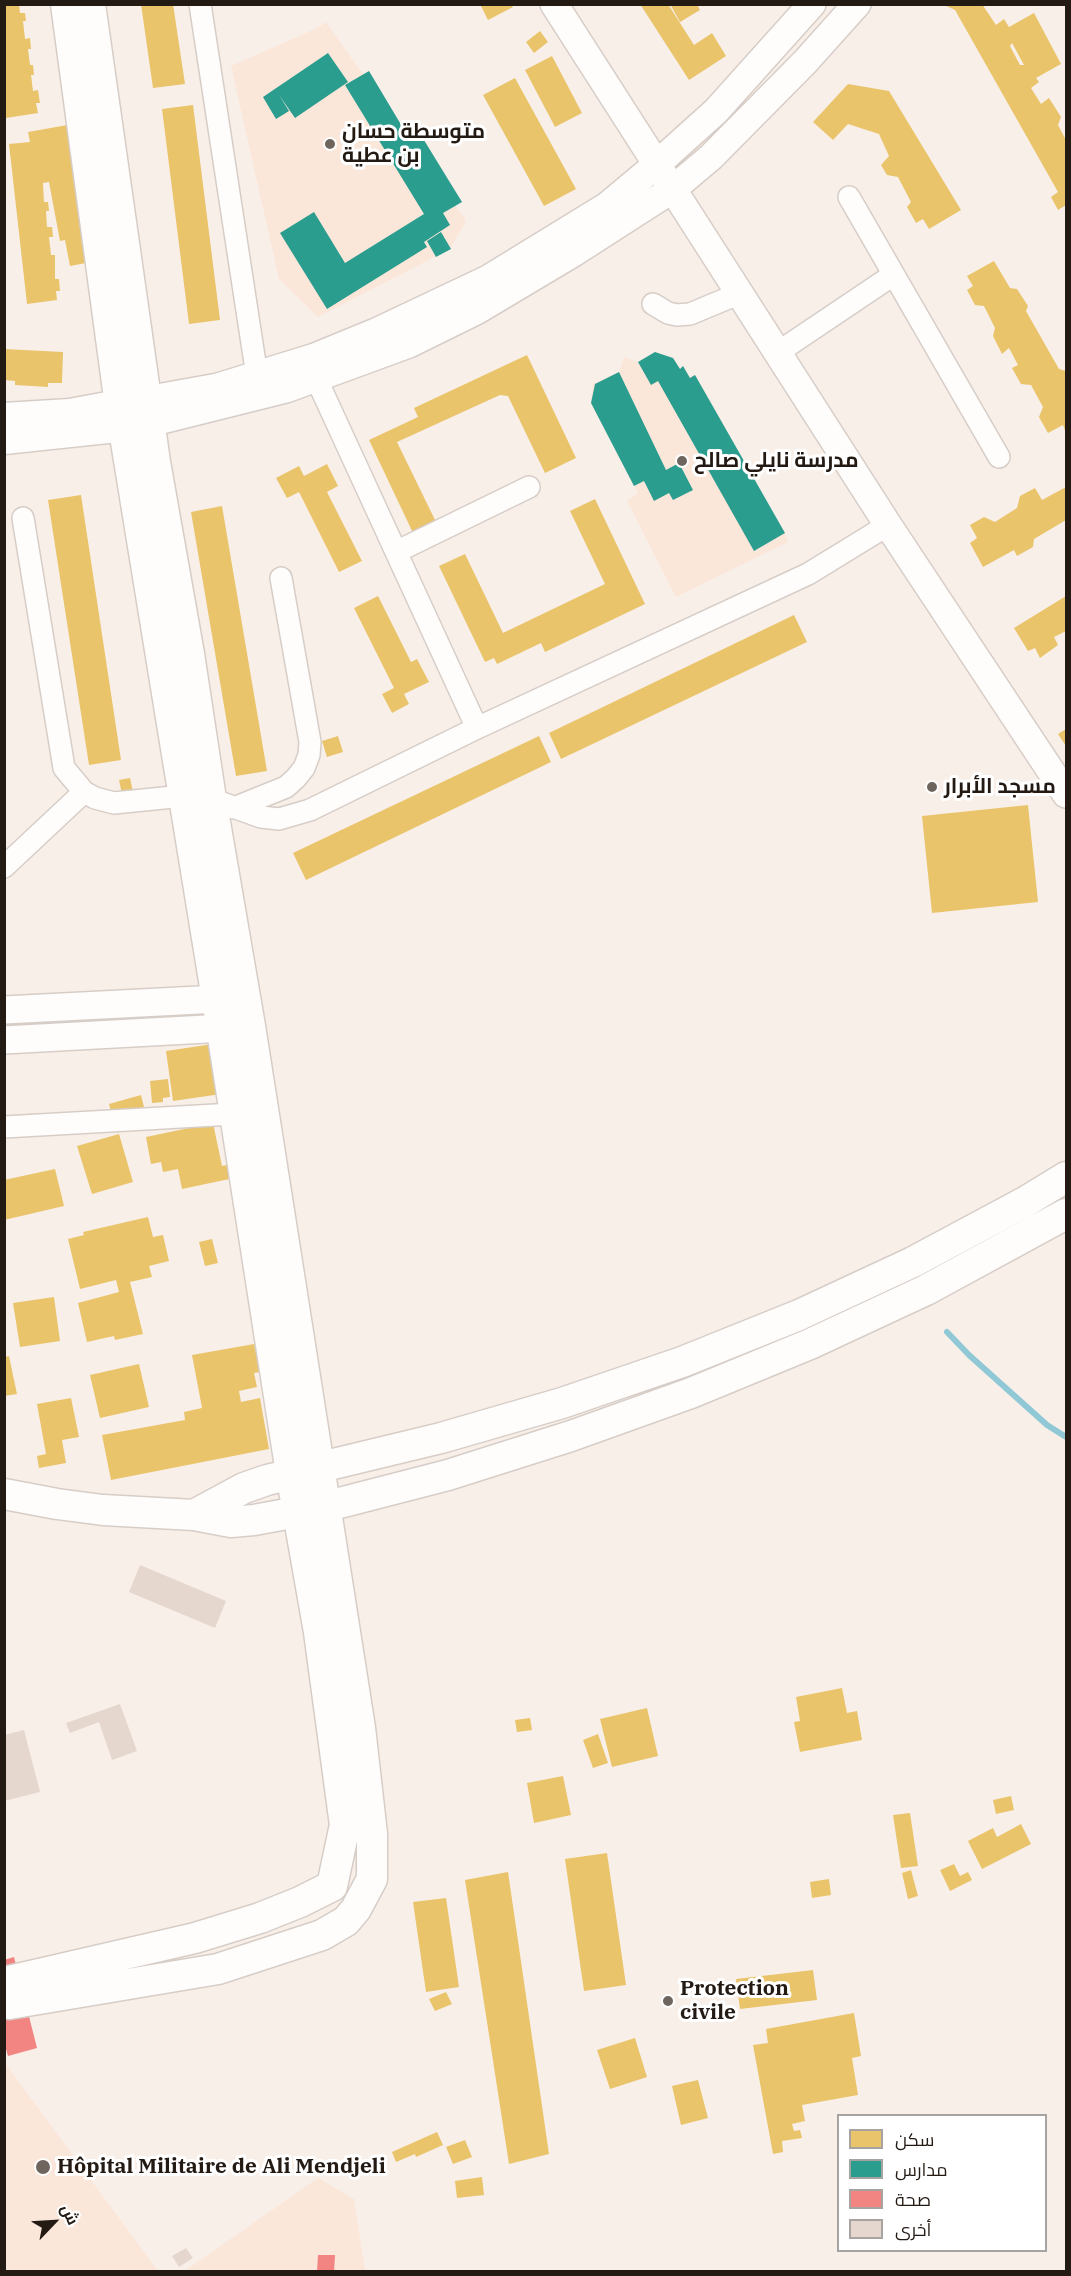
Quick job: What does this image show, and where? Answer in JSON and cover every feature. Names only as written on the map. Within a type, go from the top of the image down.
[{"type":"main road","points":[[66,4],[135,414],[155,462],[189,654],[209,801],[233,1013],[304,1470]]},
{"type":"main road","points":[[90,4],[135,414]]},
{"type":"main road","points":[[4,418],[70,414],[135,414]]},
{"type":"main road","points":[[4,439],[135,414]]},
{"type":"main road","points":[[7,1993],[218,1969],[322,1935],[346,1921],[356,1909],[372,1879],[372,1834],[360,1728],[311,1509],[233,1114],[233,1013]]},
{"type":"main road","points":[[194,1515],[244,1488],[304,1470],[441,1438],[529,1413],[682,1362],[799,1315],[913,1262],[1025,1202],[1066,1177]]},
{"type":"main road","points":[[4,1494],[103,1510],[194,1515],[231,1522],[311,1509],[448,1474],[571,1436],[691,1393],[810,1344],[926,1290],[1066,1214]]},
{"type":"main road","points":[[7,1993],[260,1918],[332,1886],[345,1825],[319,1632],[311,1509]]},
{"type":"street","points":[[200,4],[257,376]]},
{"type":"street","points":[[554,4],[738,294],[1066,794]]},
{"type":"street","points":[[135,414],[315,357],[376,332],[488,279],[607,206],[656,165],[716,111],[812,4]]},
{"type":"street","points":[[135,414],[286,389],[409,344],[476,311],[575,252],[673,189],[719,149],[805,62],[857,4]]},
{"type":"street","points":[[849,197],[999,457]]},
{"type":"street","points":[[777,353],[893,275]]},
{"type":"street","points":[[654,304],[668,313],[690,314],[738,294]]},
{"type":"street","points":[[316,378],[477,729]]},
{"type":"street","points":[[396,552],[530,487]]},
{"type":"street","points":[[23,518],[64,768],[74,783],[84,792],[95,798],[114,803],[209,801],[286,787],[304,768],[309,755],[309,735],[281,578]]},
{"type":"street","points":[[209,801],[270,818],[279,819],[296,815],[808,574],[888,525]]},
{"type":"street","points":[[4,867],[84,792]]},
{"type":"street","points":[[4,1010],[233,1013]]},
{"type":"street","points":[[4,1040],[233,1013]]},
{"type":"street","points":[[4,1127],[233,1114]]},
{"type":"shaded area","name":"متوسطة حسان بن عطية","points":[[326,22],[466,221],[450,249],[318,317],[279,279],[231,66]]},
{"type":"shaded area","name":"مدرسة نايلي صالح","points":[[655,352],[673,358],[680,369],[683,366],[690,378],[695,375],[788,542],[676,597],[627,501],[638,493],[591,403],[593,384],[619,372],[624,357],[638,362]]},
{"type":"shaded area","name":"Hôpital Militaire de Ali Mendjeli","points":[[5,2063],[158,2271],[5,2271]]},
{"type":"shaded area","name":"Hôpital Militaire de Ali Mendjeli","points":[[318,2178],[354,2199],[365,2271],[183,2272]]},
{"type":"building: سكن","points":[[4,4],[19,4],[20,13],[25,13],[26,21],[23,21],[25,39],[30,38],[31,49],[28,49],[30,65],[33,65],[34,75],[31,75],[33,91],[38,90],[40,103],[36,103],[38,113],[6,118]]},
{"type":"building: سكن","points":[[141,4],[173,4],[185,84],[153,88]]},
{"type":"building: سكن","points":[[480,4],[511,4],[513,7],[488,20]]},
{"type":"building: سكن","points":[[640,4],[668,4],[694,45],[712,33],[726,56],[689,80]]},
{"type":"building: سكن","points":[[670,4],[697,4],[700,10],[680,22]]},
{"type":"building: سكن","points":[[942,4],[982,4],[996,25],[1004,19],[1009,27],[1034,13],[1061,64],[1036,78],[1039,82],[1031,88],[1041,104],[1049,98],[1061,117],[1058,125],[1066,140],[1066,205],[1058,210],[1051,197],[1058,192],[955,10]],"holes":[[[1012,43],[1024,65],[1020,65],[1010,46]]]},
{"type":"building: سكن","points":[[540,31],[548,42],[534,53],[526,42]]},
{"type":"building: سكن","points":[[552,56],[582,113],[555,127],[525,70]]},
{"type":"building: سكن","points":[[515,78],[576,189],[544,206],[483,95]]},
{"type":"building: سكن","points":[[848,84],[889,91],[961,210],[929,229],[923,219],[916,223],[907,207],[911,202],[898,177],[887,175],[881,165],[889,156],[879,134],[848,124],[833,140],[813,122]]},
{"type":"building: سكن","points":[[193,105],[220,320],[189,324],[162,109]]},
{"type":"building: سكن","points":[[73,124],[91,262],[70,266],[65,240],[60,241],[49,182],[43,183],[44,202],[48,202],[49,211],[46,211],[47,227],[52,227],[53,237],[49,237],[51,255],[55,255],[55,279],[59,279],[60,291],[56,291],[57,300],[27,304],[9,144],[30,142],[28,132]]},
{"type":"building: سكن","points":[[994,261],[1010,288],[1017,289],[1028,306],[1026,311],[1059,369],[1066,371],[1066,433],[1063,425],[1048,433],[1039,417],[1043,407],[1031,385],[1021,384],[1012,368],[1018,365],[1009,348],[1002,354],[993,336],[995,328],[984,306],[975,305],[967,290],[973,286],[967,276]]},
{"type":"building: سكن","points":[[4,349],[63,352],[62,383],[48,383],[48,387],[15,385],[15,381],[4,380]]},
{"type":"building: سكن","points":[[527,355],[576,458],[545,473],[508,396],[500,395],[397,442],[436,522],[413,533],[369,440],[418,417],[414,408]]},
{"type":"building: سكن","points":[[327,464],[338,486],[327,492],[362,561],[339,572],[299,492],[287,498],[276,478],[299,466],[304,476]]},
{"type":"building: سكن","points":[[1066,487],[1066,520],[1034,539],[1033,547],[1017,556],[1014,550],[983,567],[970,543],[977,538],[970,525],[984,517],[995,522],[1017,508],[1020,496],[1035,488],[1042,500]]},
{"type":"building: سكن","points":[[81,495],[121,760],[89,765],[48,500]]},
{"type":"building: سكن","points":[[595,499],[645,604],[545,652],[541,643],[497,664],[494,658],[485,662],[439,566],[465,554],[503,633],[605,584],[570,511]]},
{"type":"building: سكن","points":[[222,506],[267,771],[236,776],[191,512]]},
{"type":"building: سكن","points":[[378,596],[411,662],[417,659],[429,682],[404,694],[409,704],[392,713],[382,694],[394,688],[354,608]]},
{"type":"building: سكن","points":[[1066,596],[1066,631],[1054,637],[1058,645],[1040,658],[1035,648],[1028,651],[1014,628]]},
{"type":"building: سكن","points":[[794,615],[807,642],[561,759],[549,733]]},
{"type":"building: سكن","points":[[1066,729],[1066,746],[1058,734]]},
{"type":"building: سكن","points":[[338,736],[343,752],[327,757],[322,741]]},
{"type":"building: سكن","points":[[539,736],[551,762],[306,880],[293,853]]},
{"type":"building: سكن","points":[[130,778],[133,792],[122,794],[119,780]]},
{"type":"building: سكن","points":[[1028,805],[1038,902],[932,913],[922,816]]},
{"type":"building: سكن","points":[[213,1044],[221,1094],[173,1101],[166,1051]]},
{"type":"building: سكن","points":[[168,1079],[170,1097],[163,1098],[163,1102],[152,1103],[150,1081]]},
{"type":"building: سكن","points":[[141,1095],[144,1107],[112,1115],[109,1104]]},
{"type":"building: سكن","points":[[213,1123],[222,1166],[236,1163],[239,1177],[182,1189],[178,1169],[163,1172],[161,1162],[151,1164],[146,1137]]},
{"type":"building: سكن","points":[[119,1134],[133,1182],[92,1194],[77,1146]]},
{"type":"building: سكن","points":[[55,1169],[64,1206],[4,1220],[4,1180]]},
{"type":"building: سكن","points":[[148,1217],[153,1237],[163,1235],[169,1261],[149,1266],[152,1277],[130,1282],[143,1334],[115,1340],[114,1336],[87,1342],[78,1303],[119,1292],[116,1280],[80,1289],[68,1239],[84,1235],[83,1232]]},
{"type":"building: سكن","points":[[212,1239],[218,1263],[205,1266],[199,1242]]},
{"type":"building: سكن","points":[[54,1297],[60,1341],[20,1347],[13,1303]]},
{"type":"building: سكن","points":[[254,1344],[260,1372],[254,1373],[257,1387],[239,1391],[241,1402],[260,1398],[269,1449],[111,1480],[102,1435],[185,1420],[184,1412],[202,1408],[192,1355]]},
{"type":"building: سكن","points":[[9,1356],[17,1394],[4,1396],[4,1357]]},
{"type":"building: سكن","points":[[139,1364],[149,1407],[100,1418],[90,1375]]},
{"type":"building: سكن","points":[[71,1398],[79,1437],[62,1440],[66,1463],[39,1468],[37,1456],[46,1454],[37,1404]]},
{"type":"building: سكن","points":[[842,1688],[847,1713],[857,1711],[862,1740],[800,1752],[794,1722],[800,1721],[796,1697]]},
{"type":"building: سكن","points":[[647,1708],[658,1756],[612,1767],[600,1719]]},
{"type":"building: سكن","points":[[530,1718],[532,1730],[517,1732],[515,1720]]},
{"type":"building: سكن","points":[[598,1734],[608,1763],[593,1768],[583,1740]]},
{"type":"building: سكن","points":[[563,1776],[571,1815],[534,1823],[527,1783]]},
{"type":"building: سكن","points":[[1011,1796],[1014,1810],[996,1814],[993,1800]]},
{"type":"building: سكن","points":[[910,1813],[918,1866],[901,1868],[893,1815]]},
{"type":"building: سكن","points":[[1021,1824],[1031,1844],[982,1869],[968,1841],[993,1828],[997,1837]]},
{"type":"building: سكن","points":[[607,1853],[626,1985],[584,1991],[565,1859]]},
{"type":"building: سكن","points":[[954,1864],[960,1876],[968,1872],[972,1880],[950,1891],[940,1870]]},
{"type":"building: سكن","points":[[911,1870],[918,1896],[908,1899],[902,1873]]},
{"type":"building: سكن","points":[[508,1872],[549,2154],[509,2164],[465,1880]]},
{"type":"building: سكن","points":[[829,1879],[831,1895],[812,1898],[810,1882]]},
{"type":"building: سكن","points":[[446,1898],[459,1987],[426,1992],[413,1902]]},
{"type":"building: سكن","points":[[813,1970],[817,2000],[740,2009],[736,1979]]},
{"type":"building: سكن","points":[[446,1992],[452,2004],[435,2011],[429,1999]]},
{"type":"building: سكن","points":[[854,2013],[861,2056],[852,2058],[858,2095],[802,2105],[805,2121],[792,2124],[794,2131],[800,2130],[802,2138],[782,2141],[783,2152],[773,2154],[753,2045],[768,2043],[766,2029]]},
{"type":"building: سكن","points":[[635,2038],[647,2077],[610,2089],[597,2050]]},
{"type":"building: سكن","points":[[698,2080],[708,2118],[681,2125],[672,2086]]},
{"type":"building: سكن","points":[[437,2132],[443,2145],[416,2157],[415,2154],[396,2162],[392,2152]]},
{"type":"building: سكن","points":[[465,2140],[472,2157],[453,2164],[446,2147]]},
{"type":"building: سكن","points":[[482,2177],[484,2195],[457,2198],[455,2181]]},
{"type":"building: مدارس","points":[[328,53],[348,82],[295,118],[279,95],[289,111],[276,119],[263,97]]},
{"type":"building: مدارس","points":[[369,71],[409,138],[419,132],[462,202],[443,213],[450,225],[424,242],[427,247],[327,309],[280,233],[314,212],[345,263],[424,214],[345,85]]},
{"type":"building: مدارس","points":[[441,232],[451,249],[436,257],[427,241]]},
{"type":"building: مدارس","points":[[655,352],[673,358],[680,369],[683,366],[690,378],[695,375],[785,533],[754,551],[658,381],[651,385],[638,362]]},
{"type":"building: مدارس","points":[[619,372],[666,470],[679,463],[693,490],[673,500],[669,493],[654,501],[644,481],[634,486],[591,403],[595,384]]},
{"type":"building: صحة","points":[[14,1957],[37,2048],[8,2056],[4,2042],[4,1960]]},
{"type":"building: صحة","points":[[318,2255],[335,2255],[334,2272],[317,2272]]},
{"type":"building: أخرى","points":[[140,1565],[226,1601],[215,1628],[129,1592]]},
{"type":"building: أخرى","points":[[120,1704],[137,1751],[112,1760],[99,1722],[70,1733],[66,1723]]},
{"type":"building: أخرى","points":[[24,1730],[40,1792],[4,1801],[4,1735]]},
{"type":"building: أخرى","points":[[186,2248],[193,2258],[179,2267],[172,2256]]},
{"type":"waterway","points":[[947,1332],[969,1355],[1047,1425],[1066,1437]]},
{"type":"place","name":"متوسطة حسان بن عطية","points":[[330,144]]},
{"type":"place","name":"مدرسة نايلي صالح","points":[[682,461]]},
{"type":"place","name":"مسجد الأبرار","points":[[932,787]]},
{"type":"place","name":"Protection civile","points":[[668,2001]]},
{"type":"place","name":"Hôpital Militaire de Ali Mendjeli","points":[[43,2167]]}]
